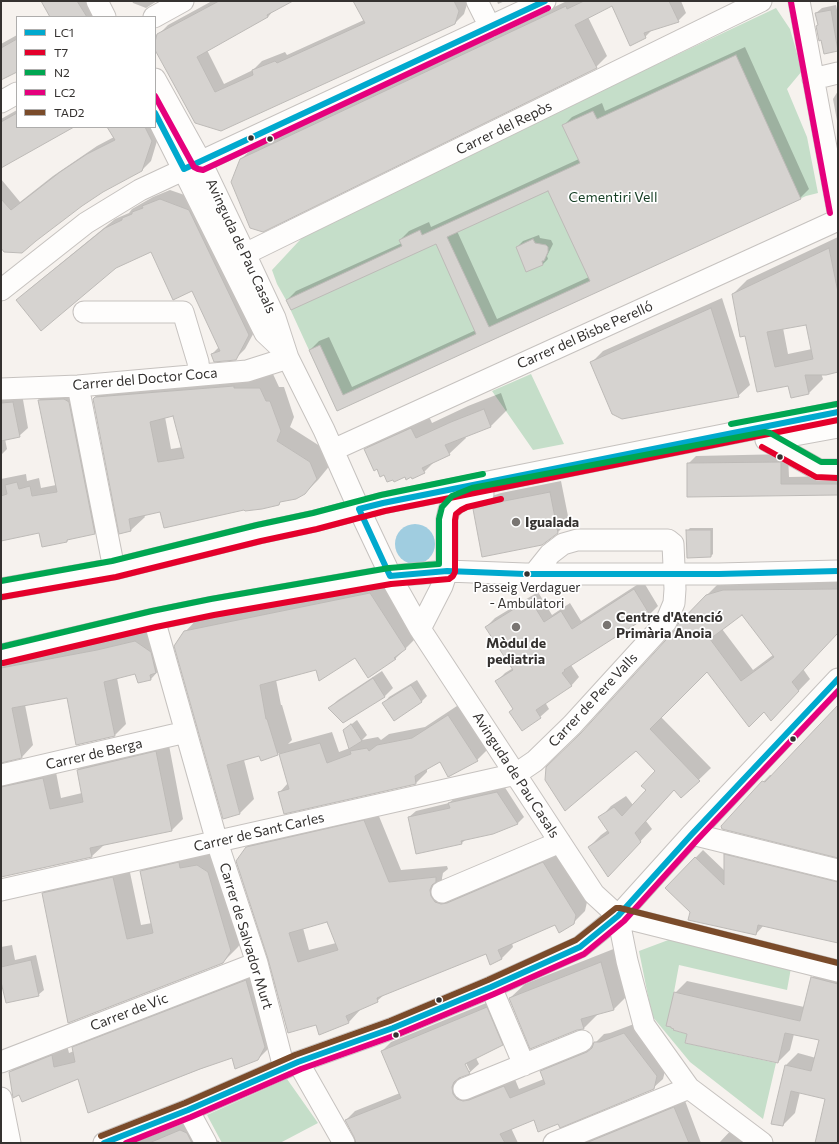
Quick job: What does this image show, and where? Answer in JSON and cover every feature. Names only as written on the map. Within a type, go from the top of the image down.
[{"type":"street","points":[[97,1],[104,16]]},
{"type":"street","points":[[113,1],[120,16]]},
{"type":"street","points":[[156,16],[183,1]]},
{"type":"street","points":[[476,1],[490,27]]},
{"type":"street","points":[[3,284],[86,223],[140,190],[545,1]]},
{"type":"street","name":"Carrer del Repòs","points":[[246,254],[762,1]]},
{"type":"street","points":[[799,1],[812,79],[838,212]]},
{"type":"street","points":[[812,79],[838,73]]},
{"type":"street","name":"Avinguda de Pau Casals","points":[[156,81],[265,333],[286,355]]},
{"type":"street","points":[[1,102],[16,94]]},
{"type":"street","name":"Avinguda de Pau Casals","points":[[156,114],[192,165],[246,254],[275,318],[286,355],[333,450],[390,576],[420,629],[594,894],[618,916]]},
{"type":"street","name":"Carrer del Bisbe Perelló","points":[[333,450],[838,220]]},
{"type":"street","points":[[84,312],[183,312],[198,362],[199,374]]},
{"type":"street","name":"Carrer del Doctor Coca","points":[[1,389],[78,386],[247,370],[286,355]]},
{"type":"street","points":[[78,386],[114,569]]},
{"type":"street","points":[[420,629],[442,586],[447,571],[447,518],[450,510],[456,503],[474,496],[765,433],[838,412]]},
{"type":"street","points":[[1,589],[114,569],[383,503],[765,433],[838,427]]},
{"type":"street","points":[[765,433],[819,470],[838,470]]},
{"type":"street","name":"Carrer de Pere Valls","points":[[516,774],[535,760],[572,725],[666,622],[674,603],[673,544],[668,540],[577,540],[563,544],[550,554],[534,574]]},
{"type":"street","points":[[1,655],[154,619],[213,607],[390,576],[447,571],[534,574],[674,574],[838,571]]},
{"type":"street","name":"Carrer de Salvador Murt","points":[[154,619],[217,842],[291,1065],[336,1140]]},
{"type":"street","points":[[104,1143],[188,1110],[291,1065],[393,1028],[491,987],[580,947],[618,916],[692,834],[836,684]]},
{"type":"street","name":"Carrer de Berga","points":[[1,775],[186,732]]},
{"type":"street","name":"Carrer de Sant Carles","points":[[1,890],[516,774]]},
{"type":"street","points":[[692,834],[838,870]]},
{"type":"street","points":[[442,892],[560,842]]},
{"type":"street","points":[[618,916],[838,971]]},
{"type":"street","points":[[618,916],[627,961],[644,1025],[689,1088],[762,1143]]},
{"type":"street","name":"Carrer de Vic","points":[[1,1062],[257,962]]},
{"type":"street","points":[[491,987],[524,1064]]},
{"type":"street","points":[[464,1089],[582,1041]]},
{"type":"street","points":[[554,1143],[689,1088]]},
{"type":"street","points":[[1,1098],[10,1143]]},
{"type":"street","points":[[188,1110],[206,1143]]},
{"type":"green space","name":"Cementiri Vell","points":[[776,8],[790,29],[802,71],[787,89],[807,137],[818,193],[806,196],[337,411],[286,300],[277,284],[272,270],[312,227]]},
{"type":"green space","points":[[531,374],[564,444],[533,450],[492,391]]},
{"type":"green space","points":[[671,939],[791,968],[787,990],[679,965],[674,992],[671,1028],[687,1034],[685,1043],[776,1063],[763,1119],[690,1062],[652,1016],[639,951]]},
{"type":"green space","points":[[287,1079],[318,1123],[280,1143],[222,1143],[207,1115]]},
{"type":"water","points":[[415,524],[423,526],[429,530],[433,536],[435,544],[433,552],[429,558],[423,562],[415,564],[407,562],[401,558],[397,552],[395,544],[397,536],[401,530],[407,526]]},
{"type":"building","points":[[41,1],[77,1],[86,16],[49,16]]},
{"type":"building","points":[[219,1],[293,1],[267,15],[268,17],[197,57],[215,92],[253,75],[252,70],[275,61],[277,63],[365,23],[353,1],[454,1],[459,11],[455,24],[221,131],[195,123],[156,52],[157,34]]},
{"type":"building","points":[[584,1],[669,1],[679,22],[644,33],[646,38],[630,46],[612,6],[575,25],[597,68],[263,232],[250,228],[231,182],[240,159],[566,6],[567,9]]},
{"type":"building","points":[[831,10],[838,51],[824,54],[821,40],[819,41],[816,26],[818,25],[815,13]]},
{"type":"building","points":[[16,40],[16,72],[1,80],[1,48]]},
{"type":"building","points":[[736,55],[801,199],[337,411],[309,350],[320,345],[343,395],[476,334],[436,244],[291,310],[286,300],[402,246],[399,240],[420,230],[422,235],[580,163],[562,125],[593,111],[597,119]],"holes":[[[548,191],[590,281],[489,327],[447,237]]]},
{"type":"building","points":[[16,114],[16,128],[72,128],[1,168],[1,122]]},
{"type":"building","points":[[108,128],[146,128],[152,141],[142,171],[103,192],[82,206],[22,253],[4,252],[1,248],[1,199],[11,210],[60,172],[87,154],[115,140]]},
{"type":"building","points":[[160,199],[189,210],[249,335],[236,360],[214,362],[211,354],[220,351],[192,291],[173,300],[151,252],[116,268],[41,331],[16,300],[105,228],[122,220],[122,218],[132,214],[132,212],[143,208],[142,206]]},
{"type":"building","points":[[533,239],[535,243],[546,245],[548,247],[548,252],[544,261],[542,261],[543,265],[526,272],[516,247]]},
{"type":"building","points":[[829,248],[838,292],[838,372],[826,375],[805,375],[809,394],[791,398],[788,386],[757,392],[745,336],[740,337],[732,294]],"holes":[[[806,325],[813,359],[775,367],[767,332]]]},
{"type":"building","points":[[711,308],[739,397],[622,419],[612,414],[590,362]]},
{"type":"building","points":[[234,386],[234,388],[260,388],[266,401],[270,401],[281,431],[277,441],[310,462],[317,479],[305,494],[296,499],[280,502],[279,505],[262,509],[244,510],[164,528],[160,512],[129,519],[131,531],[119,534],[93,399],[95,397]],"holes":[[[173,416],[184,458],[158,462],[150,422]]]},
{"type":"building","points":[[64,399],[69,402],[95,534],[42,547],[39,533],[1,541],[1,496],[7,494],[5,485],[17,482],[19,489],[30,486],[32,496],[57,492],[38,400]]},
{"type":"building","points":[[13,402],[20,437],[1,441],[1,403]]},
{"type":"building","points":[[484,409],[491,427],[445,445],[450,455],[422,468],[425,473],[412,479],[411,477],[406,480],[405,477],[394,482],[393,480],[387,482],[384,475],[380,477],[377,469],[374,471],[364,449],[411,428],[416,438]]},
{"type":"building","points":[[781,462],[781,484],[838,484],[838,495],[687,497],[687,463]]},
{"type":"building","points":[[550,492],[558,533],[542,545],[482,557],[473,509],[489,504]]},
{"type":"building","points":[[686,530],[711,530],[711,557],[687,558]]},
{"type":"building","points":[[634,589],[650,615],[564,670],[565,671],[562,673],[572,686],[536,710],[541,718],[522,731],[509,712],[513,709],[495,681],[513,670],[485,627],[530,599],[544,622],[561,611],[572,629]]},
{"type":"building","points":[[838,589],[838,633],[792,682],[799,691],[771,721],[764,712],[749,727],[707,672],[650,729],[700,781],[681,798],[674,790],[635,833],[641,842],[608,877],[588,847],[609,833],[598,817],[614,807],[622,816],[646,790],[641,786],[655,771],[636,751],[565,811],[545,780],[546,767],[581,733],[675,630],[678,624],[706,595],[723,590]],"holes":[[[742,615],[774,657],[741,681],[710,639]]]},
{"type":"building","points":[[370,593],[406,649],[394,658],[396,659],[368,678],[355,658],[319,681],[316,670],[260,685],[266,719],[278,755],[261,761],[259,756],[227,765],[240,814],[223,819],[174,646],[184,631]]},
{"type":"building","points":[[135,641],[151,652],[156,673],[150,675],[151,680],[138,683],[135,674],[104,682],[115,736],[76,745],[67,698],[12,708],[22,758],[1,763],[1,668],[97,650]]},
{"type":"building","points":[[373,678],[385,697],[343,723],[328,708]]},
{"type":"building","points":[[411,685],[422,702],[394,721],[382,703]]},
{"type":"building","points":[[838,705],[838,858],[722,829],[721,826],[762,781],[765,782]]},
{"type":"building","points":[[448,715],[478,761],[448,777],[440,762],[415,776],[416,784],[284,814],[278,792],[289,789],[279,754],[320,743],[327,763],[351,754],[350,751],[367,748],[369,751],[377,745],[412,738]]},
{"type":"building","points":[[351,724],[362,741],[349,749],[343,730]]},
{"type":"building","points":[[156,751],[172,831],[90,848],[92,857],[1,877],[1,787],[43,778],[50,809],[83,802],[77,770]]},
{"type":"building","points":[[497,792],[518,824],[493,834],[461,841],[462,844],[416,854],[408,817],[450,808],[448,803]]},
{"type":"building","points":[[364,820],[389,882],[436,877],[436,882],[432,885],[430,890],[431,896],[435,902],[441,904],[447,903],[543,862],[576,915],[574,924],[559,933],[555,925],[498,950],[502,959],[490,965],[486,954],[377,998],[378,1002],[346,1016],[349,1023],[319,1035],[316,1025],[288,1033],[268,959],[236,861],[246,847]],"holes":[[[327,922],[338,950],[298,962],[289,933]]]},
{"type":"building","points":[[724,854],[838,882],[838,943],[758,925],[756,935],[688,920],[690,912],[665,888],[695,857],[724,885]]},
{"type":"building","points":[[179,862],[180,868],[197,865],[208,872],[231,951],[223,963],[68,1023],[42,893],[113,877],[127,939],[153,933],[140,871]]},
{"type":"building","points":[[31,960],[39,996],[6,1003],[1,982],[1,967]]},
{"type":"building","points":[[601,962],[614,1010],[581,1019],[584,1029],[577,1030],[530,1049],[509,998]]},
{"type":"building","points":[[811,977],[838,984],[838,1143],[815,1143],[825,1099],[791,1091],[783,1126],[771,1124],[785,1065],[811,1071],[819,1040],[785,1033],[778,1063],[685,1043],[687,1034],[673,1030],[674,1029],[671,1027],[666,1026],[674,992],[800,1021]]},
{"type":"building","points":[[246,980],[265,1047],[258,1060],[235,1069],[232,1058],[88,1113],[78,1079],[22,1102],[19,1095],[13,1098],[9,1072],[52,1055],[54,1067],[75,1062],[72,1047]]},
{"type":"building","points":[[487,1007],[503,1045],[465,1064],[470,1074],[459,1078],[454,1082],[452,1087],[453,1094],[457,1099],[463,1101],[469,1100],[504,1086],[510,1098],[545,1084],[540,1071],[587,1052],[592,1048],[594,1042],[600,1042],[624,1033],[657,1076],[654,1089],[560,1128],[558,1124],[538,1132],[534,1120],[500,1134],[505,1143],[356,1143],[345,1120],[401,1098],[381,1051]]},
{"type":"building","points":[[674,1107],[689,1143],[586,1143]]},
{"type":"building","points":[[180,1130],[187,1133],[192,1143],[149,1143]]},
{"type":"transit line","name":"LC1","points":[[156,115],[184,169],[545,1]]},
{"type":"transit line","name":"LC2","points":[[791,2],[830,213]]},
{"type":"transit line","name":"LC2","points":[[156,98],[194,167],[203,170],[548,8]]},
{"type":"transit line","name":"N2","points":[[731,424],[837,404]]},
{"type":"transit line","name":"LC1","points":[[838,412],[359,509],[390,576],[447,571],[525,574],[719,574],[838,571]]},
{"type":"transit line","name":"T7","points":[[2,597],[116,577],[261,541],[317,529],[385,511],[838,420]]},
{"type":"transit line","name":"N2","points":[[1,647],[152,611],[211,599],[389,568],[439,564],[439,519],[442,507],[452,496],[472,488],[765,432],[770,433],[821,462],[838,462]]},
{"type":"transit line","name":"T7","points":[[762,447],[816,477],[838,478]]},
{"type":"transit line","name":"N2","points":[[1,581],[112,561],[257,525],[313,513],[381,495],[483,474]]},
{"type":"transit line","name":"T7","points":[[3,663],[214,615],[391,584],[449,579],[455,572],[456,514],[467,507],[501,499]]},
{"type":"transit line","name":"LC1","points":[[104,1143],[188,1110],[298,1062],[393,1028],[491,987],[580,947],[618,916],[692,834],[838,679]]},
{"type":"transit line","name":"LC2","points":[[126,1143],[191,1117],[301,1069],[396,1035],[584,954],[624,921],[698,839],[838,691]]},
{"type":"transit line","name":"TAD2","points":[[101,1136],[185,1103],[295,1055],[390,1021],[488,980],[576,940],[616,908],[838,963]]},
{"type":"place","name":"Igualada","points":[[516,522]]},
{"type":"place","name":"Passeig Verdaguer - Ambulatori","points":[[527,574]]},
{"type":"place","name":"Centre d'Atenció Primària Anoia","points":[[607,625]]},
{"type":"place","name":"Mòdul de pediatria","points":[[516,627]]}]
